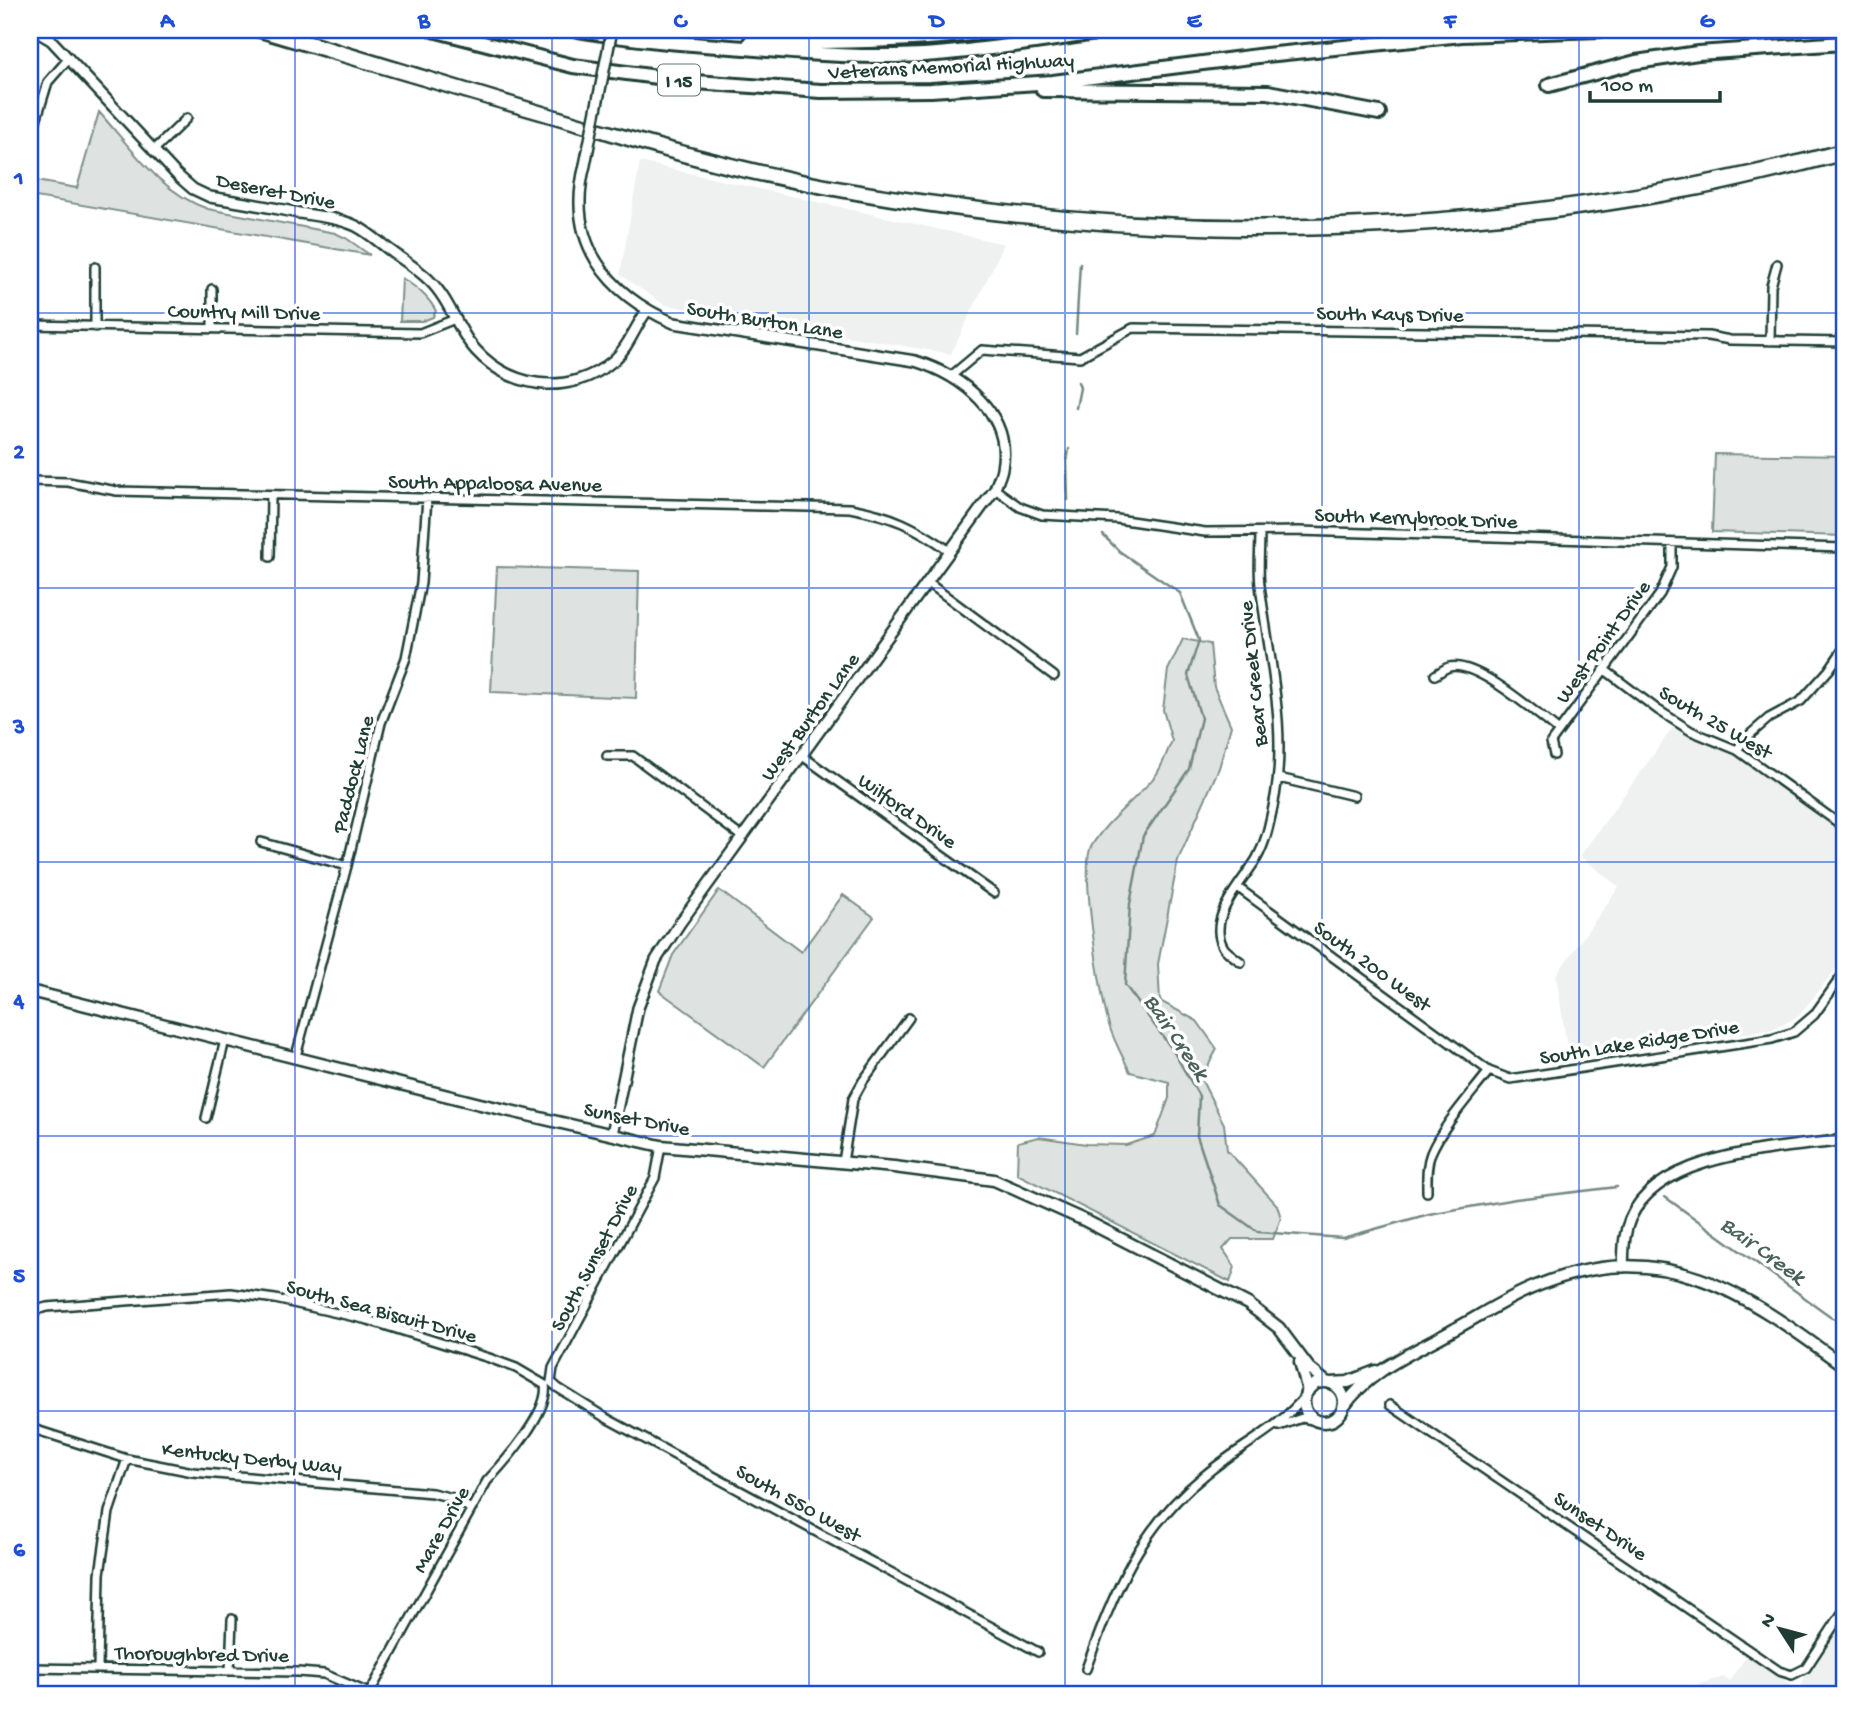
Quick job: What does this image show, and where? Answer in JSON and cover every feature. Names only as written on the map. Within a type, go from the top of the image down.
[{"type":"highway","name":"Veterans Memorial Highway","points":[[433,30],[573,66],[696,82],[821,91],[931,90],[1053,82],[1266,55],[1462,35],[1600,30]]},
{"type":"highway","name":"Veterans Memorial Highway","points":[[577,30],[646,40],[796,54],[897,55],[936,54],[1116,30]]},
{"type":"highway","points":[[646,40],[858,43],[939,38],[1001,30]]},
{"type":"highway","points":[[1549,85],[1636,62],[1698,53],[1844,43]]},
{"type":"highway","points":[[931,90],[1268,92],[1379,113]]},
{"type":"main road","name":"Sunset Drive","points":[[30,991],[480,1104],[661,1146],[843,1162],[994,1180],[1086,1221],[1248,1304],[1270,1320],[1309,1368],[1328,1382]]},
{"type":"main road","points":[[1307,1393],[1316,1384],[1348,1382],[1389,1366],[1535,1286],[1580,1272],[1623,1267],[1679,1272],[1718,1284],[1775,1316],[1844,1366]]},
{"type":"main road","points":[[1297,1352],[1307,1393],[1307,1411],[1318,1421],[1331,1421],[1336,1418],[1360,1388],[1389,1366]]},
{"type":"main road","points":[[1328,1382],[1342,1393],[1343,1408]]},
{"type":"street","name":"Deseret Drive","points":[[34,30],[51,40],[153,151],[193,189],[210,197],[334,218],[357,227],[429,279],[446,300],[455,319],[479,353],[506,375],[529,383],[552,384],[576,381],[596,372],[616,359],[647,311]]},
{"type":"street","name":"South Burton Lane","points":[[612,30],[580,184],[583,230],[595,260],[612,283],[647,311],[674,323],[915,360]]},
{"type":"street","points":[[30,140],[48,82],[69,58]]},
{"type":"street","points":[[153,151],[187,118]]},
{"type":"street","points":[[1770,341],[1771,286],[1776,264]]},
{"type":"street","points":[[95,267],[95,327]]},
{"type":"street","points":[[212,289],[212,327]]},
{"type":"street","name":"Country Mill Drive","points":[[30,325],[420,333],[455,319]]},
{"type":"street","name":"South Kays Drive","points":[[951,376],[982,350],[1080,357],[1133,328],[1708,335],[1730,340],[1844,342]]},
{"type":"street","name":"West Burton Lane","points":[[612,1134],[638,1008],[656,960],[680,923],[995,489],[1003,467],[1002,436],[994,417],[978,398],[951,376],[915,360]]},
{"type":"street","name":"South Appaloosa Avenue","points":[[30,481],[68,482],[117,491],[850,508],[881,514],[915,527],[950,551]]},
{"type":"street","name":"South Kerrybrook Drive","points":[[995,489],[1020,507],[1042,514],[1117,519],[1205,531],[1299,531],[1844,548]]},
{"type":"street","points":[[270,557],[271,496]]},
{"type":"street","name":"Paddock Lane","points":[[296,1056],[382,723],[406,658],[421,583],[427,498]]},
{"type":"street","name":"Bear Creek Drive","points":[[1241,961],[1224,948],[1220,933],[1222,917],[1227,901],[1257,858],[1267,834],[1279,778],[1277,697],[1260,582],[1260,532]]},
{"type":"street","name":"West Point Drive","points":[[1554,755],[1551,742],[1660,594],[1672,567],[1672,542]]},
{"type":"street","points":[[927,582],[1054,676]]},
{"type":"street","points":[[1737,750],[1747,737],[1769,718],[1801,701],[1829,670],[1844,648]]},
{"type":"street","points":[[1435,675],[1450,667],[1468,668],[1488,678],[1559,731]]},
{"type":"street","name":"South 25 West","points":[[1605,670],[1691,731],[1737,750],[1844,827]]},
{"type":"street","points":[[607,755],[633,755],[742,837]]},
{"type":"street","name":"Wilford Drive","points":[[802,755],[995,893]]},
{"type":"street","points":[[1279,778],[1354,796]]},
{"type":"street","points":[[261,842],[347,866]]},
{"type":"street","name":"South 200 West","points":[[1237,887],[1489,1071]]},
{"type":"street","name":"South Lake Ridge Drive","points":[[1489,1071],[1510,1079],[1772,1039],[1794,1032],[1814,1015],[1844,974]]},
{"type":"street","points":[[843,1162],[853,1099],[909,1018]]},
{"type":"street","points":[[206,1118],[225,1040]]},
{"type":"street","points":[[1427,1192],[1430,1155],[1489,1071]]},
{"type":"street","points":[[1623,1267],[1624,1238],[1633,1212],[1644,1198],[1668,1179],[1700,1164],[1725,1157],[1844,1140]]},
{"type":"street","name":"South Sunset Drive","points":[[548,1383],[553,1368],[655,1178],[661,1146]]},
{"type":"street","name":"South Sea Biscuit Drive","points":[[30,1325],[36,1310],[47,1307],[231,1293],[275,1299],[368,1320],[489,1357],[548,1383]]},
{"type":"street","name":"Mare Drive","points":[[369,1694],[487,1481],[511,1455],[531,1425],[544,1399],[548,1383]]},
{"type":"street","name":"South 550 West","points":[[548,1383],[606,1418],[1038,1652]]},
{"type":"street","points":[[1086,1669],[1119,1584],[1138,1550],[1157,1524],[1177,1500],[1205,1474],[1272,1429],[1297,1407],[1307,1393]]},
{"type":"street","name":"Sunset Drive","points":[[1390,1405],[1779,1671],[1792,1675],[1806,1668],[1844,1610]]},
{"type":"street","points":[[1272,1429],[1302,1419],[1318,1421]]},
{"type":"street","name":"Kentucky Derby Way","points":[[30,1428],[127,1459],[193,1472],[432,1493],[453,1498],[471,1509]]},
{"type":"street","points":[[98,1668],[100,1574],[109,1512],[127,1459]]},
{"type":"street","points":[[230,1671],[232,1619]]},
{"type":"street","name":"Thoroughbred Drive","points":[[30,1668],[324,1674],[369,1694]]},
{"type":"shaded area","points":[[99,112],[161,181],[191,202],[208,209],[335,233],[370,255],[30,196],[30,180],[77,188]]},
{"type":"shaded area","points":[[640,162],[1004,244],[951,354],[665,305],[620,275]]},
{"type":"shaded area","points":[[402,278],[417,288],[429,301],[436,311],[433,317],[423,321],[400,321]]},
{"type":"shaded area","points":[[1715,454],[1844,456],[1844,536],[1712,532]]},
{"type":"shaded area","points":[[497,567],[639,571],[636,698],[491,692]]},
{"type":"shaded area","points":[[1183,639],[1210,644],[1214,687],[1231,726],[1219,768],[1178,860],[1158,964],[1160,1001],[1197,1021],[1217,1049],[1201,1079],[1224,1124],[1227,1150],[1277,1205],[1281,1218],[1273,1239],[1232,1239],[1223,1249],[1235,1267],[1230,1282],[1017,1174],[1018,1142],[1039,1137],[1086,1144],[1126,1145],[1155,1136],[1169,1098],[1169,1082],[1130,1072],[1110,1028],[1093,935],[1088,859],[1091,847],[1098,837],[1156,775],[1165,758],[1172,741],[1163,710],[1168,670]]},
{"type":"shaded area","points":[[1674,726],[1723,747],[1844,835],[1844,958],[1799,1016],[1774,1029],[1569,1060],[1556,975],[1619,887],[1580,856]]},
{"type":"shaded area","points":[[719,890],[801,952],[843,895],[874,917],[764,1067],[659,991],[673,955]]},
{"type":"shaded area","points":[[1844,1619],[1844,1694],[1664,1694],[1724,1677],[1729,1681],[1747,1656],[1801,1691],[1805,1673]]},
{"type":"waterway","name":"Bair Creek","points":[[1076,334],[1080,263]]},
{"type":"waterway","name":"Bair Creek","points":[[1076,408],[1080,388],[1078,382]]},
{"type":"waterway","name":"Bair Creek","points":[[1068,500],[1069,449]]},
{"type":"waterway","name":"Bair Creek","points":[[1103,535],[1119,551],[1180,593],[1199,640],[1188,675],[1201,718],[1189,769],[1143,836],[1130,904],[1125,985],[1172,1049],[1199,1096],[1197,1136],[1220,1205],[1258,1232],[1343,1238],[1429,1214],[1516,1199],[1617,1187]]},
{"type":"waterway","name":"Bair Creek","points":[[1665,1197],[1844,1326]]},
{"type":"railway","points":[[232,30],[740,177],[858,201],[977,218],[1096,230],[1215,236],[1334,235],[1453,229],[1572,216],[1691,197],[1844,161]]},
{"type":"railway","points":[[291,30],[596,121],[780,169],[883,188],[1058,210],[1171,218],[1284,219],[1398,215],[1510,205],[1623,190],[1734,169],[1844,143]]}]
